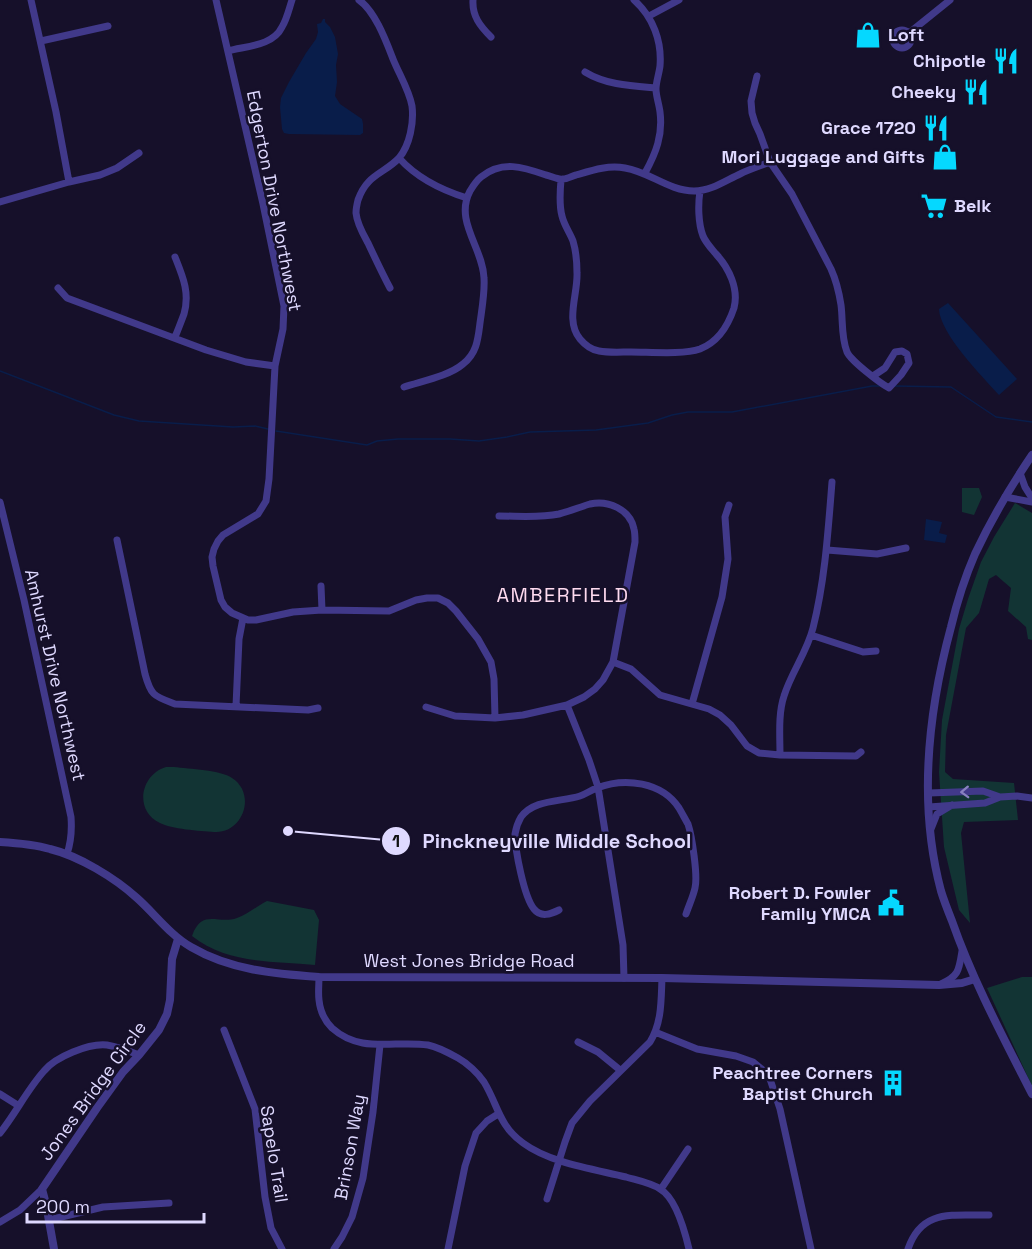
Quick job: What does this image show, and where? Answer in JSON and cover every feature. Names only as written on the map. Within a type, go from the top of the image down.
[{"type":"street","points":[[31,0],[69,182]]},
{"type":"street","name":"Edgerton Drive Northwest","points":[[216,0],[284,306],[283,329],[275,366],[266,501],[258,514],[218,541],[212,557],[225,608],[243,618]]},
{"type":"street","points":[[228,51],[265,42],[275,36],[282,28],[292,0]]},
{"type":"street","points":[[474,0],[476,20],[491,37]]},
{"type":"street","points":[[634,0],[650,16],[656,33],[660,63],[656,88],[661,132],[654,156],[645,173]]},
{"type":"street","points":[[650,16],[679,0]]},
{"type":"street","points":[[909,33],[950,0]]},
{"type":"street","points":[[362,1],[380,30],[411,103],[413,116],[411,129],[399,158],[365,185],[357,203],[356,213],[359,225],[390,288]]},
{"type":"street","points":[[41,41],[108,26]]},
{"type":"street","points":[[585,72],[594,77],[623,85],[656,88]]},
{"type":"street","points":[[757,76],[751,101],[752,113],[770,162],[792,194],[831,269],[842,307],[841,325],[847,352],[860,367],[889,388],[909,363],[907,354],[902,351],[895,352],[885,368],[873,376]]},
{"type":"street","points":[[0,202],[100,175],[117,168],[139,153]]},
{"type":"street","points":[[399,158],[416,173],[438,187],[466,198]]},
{"type":"street","points":[[404,387],[461,366],[474,352],[478,341],[484,278],[477,248],[465,220],[464,210],[466,198],[481,177],[501,167],[512,166],[561,180],[607,167],[627,168],[645,173],[677,188],[700,191],[718,186],[770,162]]},
{"type":"street","points":[[561,180],[562,217],[573,243],[576,258],[577,282],[573,325],[580,339],[601,352],[699,349],[720,335],[727,325],[735,305],[735,292],[724,263],[703,237],[700,191]]},
{"type":"street","points":[[175,257],[187,289],[187,299],[175,337]]},
{"type":"street","points":[[58,288],[67,298],[206,350],[246,362],[275,366]]},
{"type":"street","points":[[1032,455],[1005,497],[975,554],[957,602],[943,655],[930,735],[928,764],[931,829],[942,892],[962,951],[1032,1094]]},
{"type":"street","points":[[1020,473],[1024,487],[1032,499]]},
{"type":"street","points":[[780,755],[781,706],[812,635],[821,594],[832,482]]},
{"type":"street","points":[[1012,486],[1032,499]]},
{"type":"street","points":[[1005,497],[1032,499]]},
{"type":"street","name":"Amhurst Drive Northwest","points":[[0,502],[24,600],[70,817],[72,831],[67,854]]},
{"type":"street","points":[[426,707],[455,716],[495,718],[523,715],[567,705],[595,689],[603,680],[612,662],[635,543],[634,527],[630,519],[624,512],[608,503],[590,504],[558,514],[499,516]]},
{"type":"street","points":[[692,704],[722,597],[728,559],[726,517],[729,505]]},
{"type":"street","points":[[117,540],[145,674],[150,690],[159,698],[175,704],[308,710],[318,708]]},
{"type":"street","points":[[827,550],[877,554],[906,548]]},
{"type":"street","points":[[321,586],[322,610]]},
{"type":"street","points":[[236,706],[239,639],[243,618],[256,620],[293,612],[322,610],[389,611],[416,600],[438,598],[448,603],[456,611],[487,654],[493,670],[495,718]]},
{"type":"street","points":[[812,635],[863,652],[876,651]]},
{"type":"street","points":[[612,662],[631,669],[660,695],[709,709],[720,715],[747,746],[759,753],[856,756],[861,752]]},
{"type":"street","points":[[567,705],[590,760],[598,787],[623,945],[624,978]]},
{"type":"street","points":[[559,910],[549,915],[541,914],[534,909],[519,868],[515,833],[517,825],[527,810],[543,803],[581,796],[598,787],[639,783],[674,799],[688,826],[696,886],[686,914]]},
{"type":"street","points":[[928,793],[983,791],[1000,796],[1032,798]]},
{"type":"street","points":[[929,807],[985,803],[1000,796]]},
{"type":"street","points":[[931,829],[938,814],[953,805]]},
{"type":"street","name":"West Jones Bridge Road","points":[[0,842],[35,846],[67,854],[109,876],[136,897],[178,939],[193,949],[245,968],[285,975],[662,978],[939,985],[962,983],[975,979]]},
{"type":"street","name":"Jones Bridge Circle","points":[[42,1189],[103,1099],[159,1030],[167,1014],[170,1000],[172,959],[178,939]]},
{"type":"street","points":[[939,985],[953,978],[958,972],[962,951]]},
{"type":"street","points":[[319,977],[319,1000],[323,1015],[329,1025],[342,1036],[350,1040],[380,1045],[429,1045],[458,1058],[484,1081],[503,1123],[524,1144],[559,1160],[662,1189],[676,1207],[689,1249]]},
{"type":"street","points":[[548,1199],[572,1123],[656,1032],[660,1017],[662,978]]},
{"type":"street","name":"Sapelo Trail","points":[[224,1030],[255,1109],[269,1218],[271,1228],[282,1249]]},
{"type":"street","points":[[656,1032],[698,1050],[736,1056],[753,1062],[770,1079],[780,1109],[811,1249]]},
{"type":"street","points":[[578,1042],[598,1052],[620,1070]]},
{"type":"street","points":[[0,1133],[45,1069],[55,1061],[79,1049],[104,1045],[139,1055]]},
{"type":"street","name":"Brinson Way","points":[[334,1249],[352,1216],[363,1178],[380,1045]]},
{"type":"street","points":[[0,1094],[19,1106]]},
{"type":"street","points":[[448,1249],[465,1166],[476,1133],[487,1121],[498,1114]]},
{"type":"street","points":[[662,1189],[688,1149]]},
{"type":"street","points":[[0,1222],[20,1210],[42,1189],[54,1249]]},
{"type":"street","points":[[49,1220],[103,1208],[169,1203]]},
{"type":"street","points":[[908,1249],[912,1237],[920,1227],[932,1219],[946,1216],[989,1215]]},
{"type":"green space","points":[[962,488],[979,488],[982,497],[974,515],[962,512]]},
{"type":"green space","points":[[1015,503],[1032,513],[1032,640],[1028,639],[1026,627],[1008,611],[1011,588],[996,575],[989,579],[979,613],[966,628],[946,735],[945,772],[953,779],[1014,783],[1018,820],[964,822],[961,833],[970,923],[959,910],[944,847],[939,772],[942,720],[959,629],[968,599],[981,562]]},
{"type":"green space","points":[[166,767],[213,772],[232,778],[240,785],[244,793],[245,803],[239,820],[233,827],[214,832],[171,827],[160,823],[146,810],[144,794],[150,777]]},
{"type":"green space","points":[[267,901],[314,910],[319,920],[315,965],[250,960],[220,952],[192,936],[201,922],[211,919],[237,918]]},
{"type":"green space","points":[[1022,977],[1032,977],[1032,1086],[987,988]]},
{"type":"water","points":[[323,19],[335,37],[338,54],[335,96],[340,104],[362,119],[363,133],[360,135],[289,134],[284,133],[282,129],[281,98],[316,39],[317,24]]},
{"type":"water","points":[[948,303],[1017,379],[999,395],[963,354],[946,330],[939,309]]},
{"type":"water","points":[[926,519],[942,522],[939,533],[947,535],[945,543],[924,540]]},
{"type":"waterway","points":[[0,371],[114,415],[139,421],[233,427],[255,426],[268,429]]},
{"type":"waterway","points":[[276,431],[367,445],[377,441],[398,439],[479,441],[530,432],[596,430],[648,423],[688,412],[732,412],[881,386]]},
{"type":"waterway","points":[[895,386],[951,387],[996,417],[1032,422]]},
{"type":"place","name":"Loft","points":[[868,35]]},
{"type":"place","name":"Chipotle","points":[[1006,61]]},
{"type":"place","name":"Cheeky","points":[[976,92]]},
{"type":"place","name":"Grace 1720","points":[[936,128]]},
{"type":"place","name":"Mori Luggage and Gifts","points":[[945,157]]},
{"type":"place","name":"Belk","points":[[934,206]]},
{"type":"place","name":"Pinckneyville Middle School","points":[[288,831]]},
{"type":"place","name":"Robert D. Fowler Family YMCA","points":[[891,903]]},
{"type":"place","name":"Peachtree Corners Baptist Church","points":[[893,1083]]},
{"type":"district","name":"AMBERFIELD","points":[[563,595]]}]
